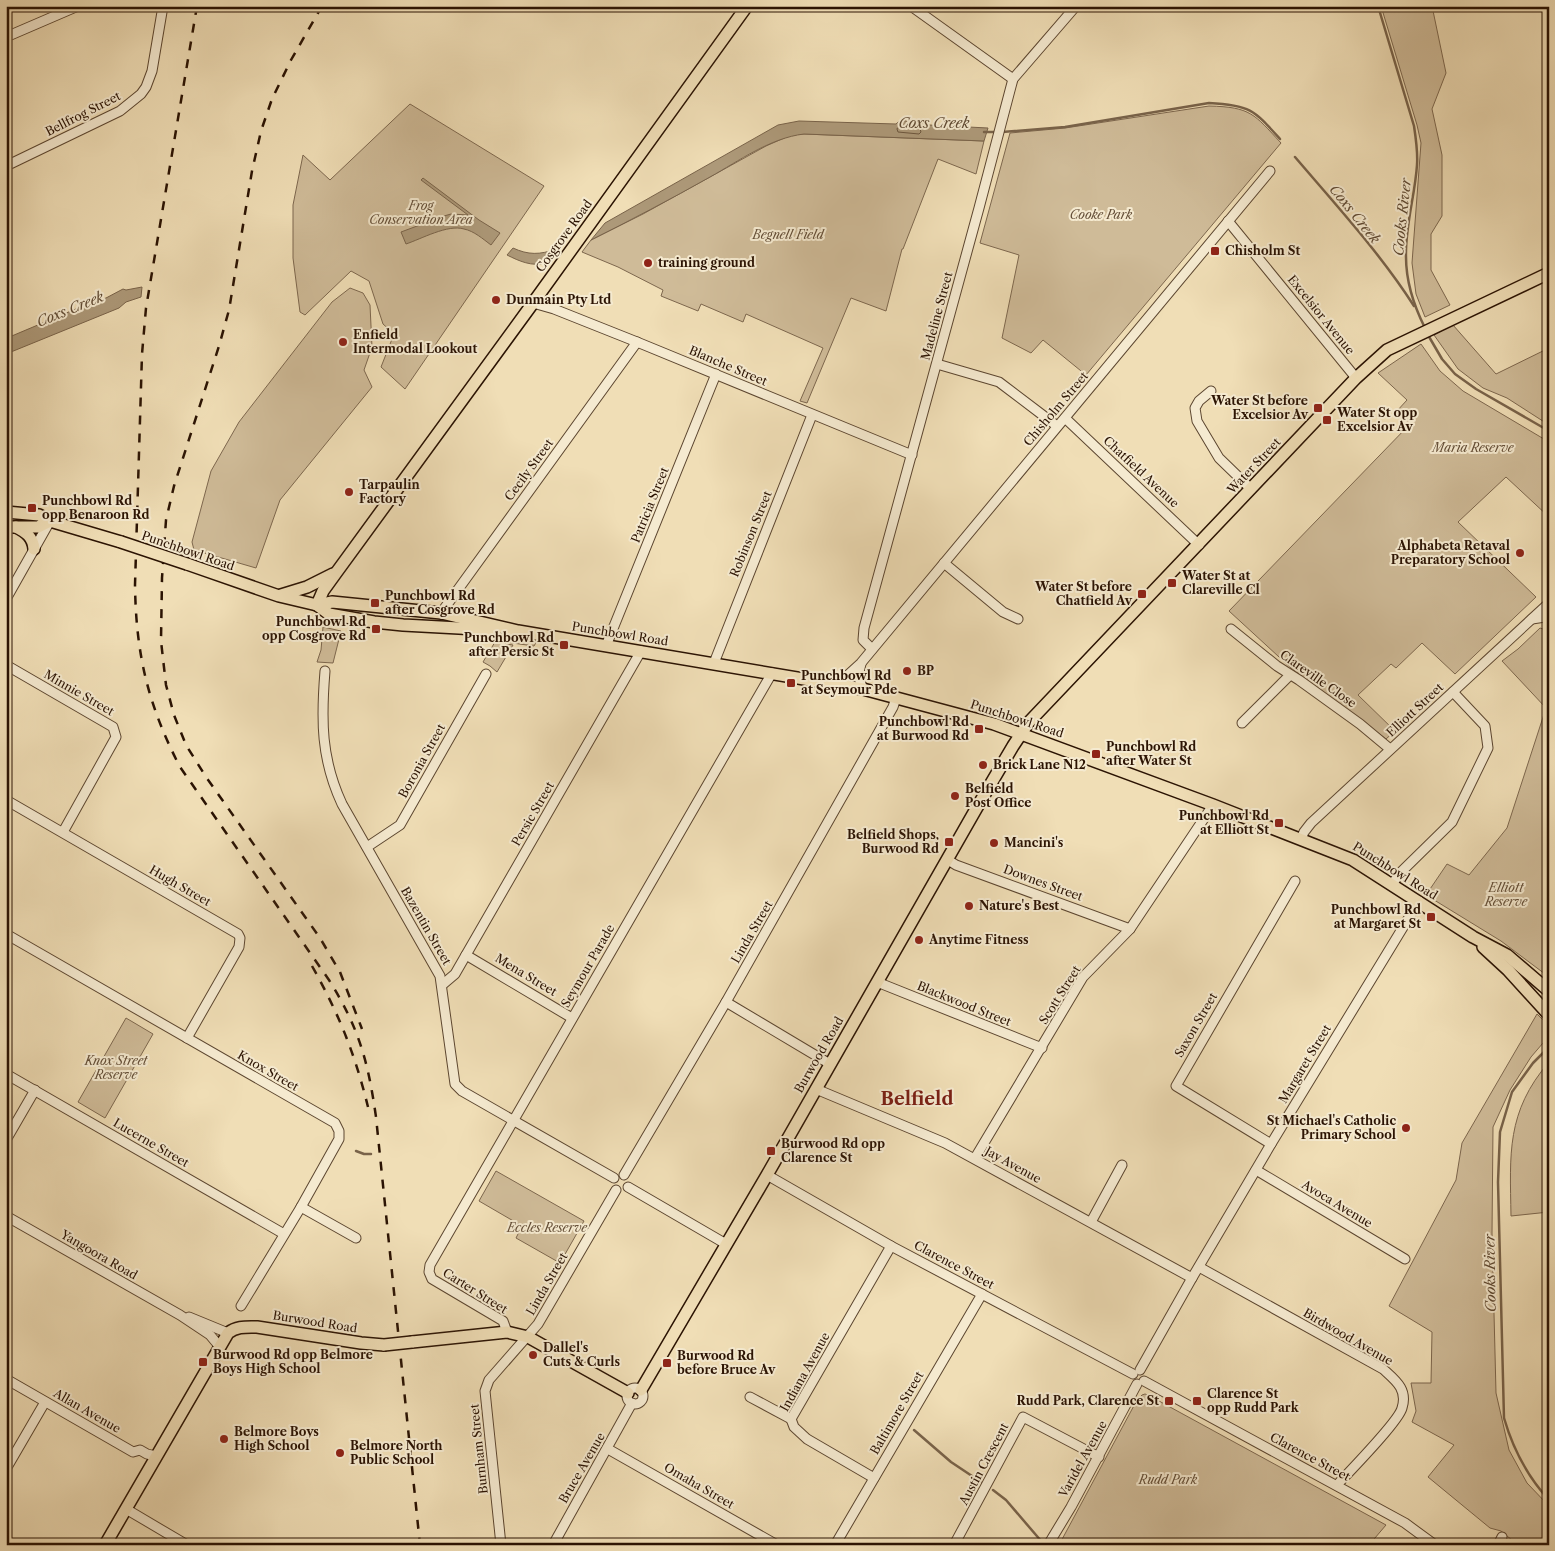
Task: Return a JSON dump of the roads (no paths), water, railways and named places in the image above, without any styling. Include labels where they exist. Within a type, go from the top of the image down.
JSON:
[{"type":"main road","name":"Cosgrove Road","points":[[317,605],[323,591],[336,572],[747,6]]},
{"type":"main road","name":"Water Street","points":[[1021,733],[1029,722],[1356,378],[1387,350],[1549,273]]},
{"type":"main road","name":"Punchbowl Road","points":[[6,512],[39,515],[50,521],[121,542],[244,585],[317,605],[329,614],[404,626],[518,630]]},
{"type":"main road","name":"Punchbowl Road","points":[[11,527],[38,527],[50,521]]},
{"type":"main road","points":[[11,527],[29,536],[34,544],[34,549]]},
{"type":"main road","points":[[279,596],[307,587],[336,572]]},
{"type":"main road","name":"Punchbowl Road","points":[[317,605],[332,602],[441,613],[518,630],[606,646],[863,689],[994,724],[1213,805],[1353,860],[1473,937],[1507,955],[1549,991]]},
{"type":"main road","name":"Burwood Road","points":[[641,1390],[1021,733]]},
{"type":"main road","name":"Punchbowl Road","points":[[1473,937],[1508,970],[1549,1015]]},
{"type":"main road","name":"Burwood Road","points":[[228,1333],[237,1328],[257,1327],[384,1345],[507,1332],[528,1337],[630,1398]]},
{"type":"main road","points":[[105,1545],[228,1333]]},
{"type":"street","points":[[6,37],[67,8],[78,6]]},
{"type":"street","name":"Bellfrog Street","points":[[6,166],[120,111],[141,94],[152,71],[163,6]]},
{"type":"street","points":[[911,6],[1013,79]]},
{"type":"street","name":"Madeline Street","points":[[872,649],[863,640],[864,628],[1013,79],[1076,6]]},
{"type":"street","name":"Chisholm Street","points":[[838,684],[861,663],[1270,171]]},
{"type":"street","name":"Excelsior Avenue","points":[[1228,221],[1356,378]]},
{"type":"street","name":"Blanche Street","points":[[533,303],[554,309],[637,342],[912,455]]},
{"type":"street","name":"Cecily Street","points":[[441,613],[637,342]]},
{"type":"street","points":[[937,364],[999,382],[1057,426]]},
{"type":"street","name":"Patricia Street","points":[[606,646],[716,374]]},
{"type":"street","points":[[1211,391],[1199,401],[1195,408],[1197,422],[1219,458],[1251,489]]},
{"type":"street","name":"Robinson Street","points":[[714,663],[812,415]]},
{"type":"street","name":"Chatfield Avenue","points":[[1065,418],[1199,545]]},
{"type":"street","points":[[6,600],[50,521]]},
{"type":"street","points":[[944,564],[1004,612],[1018,618]]},
{"type":"street","name":"Elliott Street","points":[[1301,839],[1311,823],[1549,602]]},
{"type":"street","points":[[1532,619],[1549,618]]},
{"type":"street","name":"Clareville Close","points":[[1231,629],[1276,666],[1360,724],[1390,750]]},
{"type":"street","name":"Persic Street","points":[[442,985],[455,974],[641,651]]},
{"type":"street","points":[[861,663],[858,676],[863,689]]},
{"type":"street","name":"Minnie Street","points":[[6,665],[114,727],[116,731],[116,737],[62,832]]},
{"type":"street","name":"Bazentin Street","points":[[325,671],[322,731],[333,782],[342,804],[437,968],[442,985],[456,1084],[462,1091],[513,1122],[614,1178]]},
{"type":"street","name":"Seymour Parade","points":[[429,1272],[430,1265],[772,673]]},
{"type":"street","name":"Boronia Street","points":[[367,847],[400,825],[486,674]]},
{"type":"street","points":[[1242,723],[1290,674]]},
{"type":"street","points":[[1392,884],[1402,871],[1452,822],[1488,748],[1485,726],[1453,692]]},
{"type":"street","name":"Linda Street","points":[[624,1175],[726,1002],[889,715],[896,698]]},
{"type":"street","name":"Hugh Street","points":[[6,800],[234,931],[240,938],[239,947],[187,1038]]},
{"type":"street","name":"Scott Street","points":[[975,1158],[1083,977],[1130,929],[1213,805]]},
{"type":"street","name":"Downes Street","points":[[948,860],[956,865],[1130,929]]},
{"type":"street","name":"Saxon Street","points":[[1272,1144],[1176,1086],[1295,881]]},
{"type":"street","name":"Margaret Street","points":[[1136,1372],[1419,902]]},
{"type":"street","name":"Knox Street","points":[[6,934],[335,1124],[339,1131],[339,1139],[241,1306]]},
{"type":"street","name":"Mena Street","points":[[466,955],[572,1018]]},
{"type":"street","name":"Blackwood Street","points":[[877,982],[1042,1048]]},
{"type":"street","points":[[726,1002],[830,1064]]},
{"type":"street","name":"Lucerne Street","points":[[6,1074],[284,1234]]},
{"type":"street","name":"Jay Avenue","points":[[816,1088],[945,1143],[975,1158],[1192,1278]]},
{"type":"street","points":[[6,1140],[35,1090]]},
{"type":"street","points":[[1091,1222],[1122,1165]]},
{"type":"street","name":"Avoca Avenue","points":[[1256,1170],[1405,1259]]},
{"type":"street","points":[[618,1175],[624,1175],[628,1179],[628,1187],[622,1191],[616,1190],[612,1184],[614,1178],[618,1175]]},
{"type":"street","name":"Clarence Street","points":[[766,1175],[891,1246],[1136,1372]]},
{"type":"street","points":[[628,1187],[726,1244]]},
{"type":"street","name":"Linda Street","points":[[528,1337],[538,1324],[616,1190]]},
{"type":"street","points":[[301,1206],[356,1238]]},
{"type":"street","name":"Yangoora Road","points":[[6,1216],[180,1315],[210,1335],[220,1347]]},
{"type":"street","name":"Indiana Avenue","points":[[874,1478],[807,1439],[794,1428],[791,1420],[891,1246]]},
{"type":"street","name":"Birdwood Avenue","points":[[1199,1267],[1382,1369],[1398,1382],[1403,1394],[1402,1409],[1337,1485]]},
{"type":"street","name":"Carter Street","points":[[429,1272],[432,1279],[503,1321],[507,1332]]},
{"type":"street","name":"Baltimore Street","points":[[835,1545],[982,1294]]},
{"type":"street","name":"Yangoora Road","points":[[180,1315],[228,1333]]},
{"type":"street","name":"Burnham Street","points":[[501,1545],[486,1391],[489,1380],[528,1337]]},
{"type":"street","points":[[1136,1372],[1145,1375],[1140,1382]]},
{"type":"street","name":"Allan Avenue","points":[[6,1379],[133,1452],[140,1450],[156,1456]]},
{"type":"street","name":"Clarence Street","points":[[1140,1382],[1337,1485],[1405,1523],[1435,1545]]},
{"type":"street","name":"Varidel Avenue","points":[[1048,1545],[1058,1532],[1140,1382]]},
{"type":"street","points":[[630,1398],[633,1388],[641,1390]]},
{"type":"street","name":"Bruce Avenue","points":[[553,1545],[608,1449],[630,1398],[639,1403],[642,1400],[643,1394],[641,1390]]},
{"type":"street","points":[[750,1397],[791,1420]]},
{"type":"street","points":[[6,1469],[45,1402]]},
{"type":"street","name":"Austin Crescent","points":[[954,1545],[1023,1416],[1099,1457]]},
{"type":"street","name":"Omaha Street","points":[[608,1449],[777,1545]]},
{"type":"street","points":[[126,1509],[187,1545]]},
{"type":"water","points":[[900,120],[929,125],[988,128],[984,141],[804,134],[791,136],[755,151],[681,193],[591,240],[605,223],[778,125],[799,121],[896,124]]},
{"type":"water","points":[[423,178],[479,220],[500,233],[491,245],[471,232],[458,228],[443,230],[406,244],[401,232],[451,214],[468,215],[421,180]]},
{"type":"water","points":[[513,248],[534,253],[556,249],[546,263],[531,264],[507,255]]},
{"type":"water","points":[[142,287],[141,297],[126,302],[119,308],[6,354],[7,338],[106,298],[123,289]]},
{"type":"waterway","name":"Cooks River","points":[[1378,6],[1415,131],[1417,165],[1407,234],[1406,266],[1411,294],[1425,328]]},
{"type":"waterway","name":"Coxs Creek","points":[[1002,132],[1065,127],[1209,103],[1234,105],[1250,111],[1264,121],[1280,139]]},
{"type":"waterway","name":"Coxs Creek","points":[[984,132],[996,132]]},
{"type":"waterway","name":"Coxs Creek","points":[[1295,157],[1372,248],[1414,306]]},
{"type":"waterway","name":"Cooks River","points":[[1428,335],[1442,359],[1455,374],[1476,389],[1549,431]]},
{"type":"waterway","name":"Cooks River","points":[[1549,1047],[1533,1063],[1512,1092],[1500,1132],[1498,1182],[1504,1418],[1522,1462],[1549,1500]]},
{"type":"waterway","points":[[356,1151],[371,1154]]},
{"type":"waterway","points":[[914,1430],[951,1462],[981,1482]]},
{"type":"waterway","points":[[993,1490],[1006,1500],[1042,1542]]},
{"type":"railway","points":[[197,6],[146,308],[142,354],[135,585],[141,657],[152,701],[180,767],[329,980],[348,1014],[361,1046],[370,1079],[376,1117],[420,1545]]},
{"type":"railway","points":[[322,6],[291,60],[272,99],[261,131],[252,171],[229,310],[174,486],[166,520],[162,578],[161,641],[166,685],[174,715],[186,745],[206,777],[320,938],[340,972],[362,1029]]},
{"type":"railway","points":[[312,966],[345,1035],[358,1069],[368,1107]]},
{"type":"place","name":"Chisholm St","points":[[1215,251]]},
{"type":"place","name":"training ground","points":[[648,263]]},
{"type":"place","name":"Dunmain Pty Ltd","points":[[496,300]]},
{"type":"place","name":"Enfield Intermodal Lookout","points":[[343,342]]},
{"type":"place","name":"Water St before Excelsior Av","points":[[1318,408]]},
{"type":"place","name":"Water St opp Excelsior Av","points":[[1327,420]]},
{"type":"place","name":"Tarpaulin Factory","points":[[349,492]]},
{"type":"place","name":"Punchbowl Rd opp Benaroon Rd","points":[[32,508]]},
{"type":"place","name":"Alphabeta Retaval Preparatory School","points":[[1520,553]]},
{"type":"place","name":"Water St at Clareville Cl","points":[[1172,583]]},
{"type":"place","name":"Water St before Chatfield Av","points":[[1142,594]]},
{"type":"place","name":"Punchbowl Rd after Cosgrove Rd","points":[[375,603]]},
{"type":"place","name":"Punchbowl Rd opp Cosgrove Rd","points":[[376,629]]},
{"type":"place","name":"Punchbowl Rd after Persic St","points":[[564,645]]},
{"type":"place","name":"BP","points":[[907,671]]},
{"type":"place","name":"Punchbowl Rd at Seymour Pde","points":[[791,683]]},
{"type":"place","name":"Punchbowl Rd at Burwood Rd","points":[[979,729]]},
{"type":"place","name":"Punchbowl Rd after Water St","points":[[1096,754]]},
{"type":"place","name":"Brick Lane N12","points":[[983,765]]},
{"type":"place","name":"Belfield Post Office","points":[[955,796]]},
{"type":"place","name":"Punchbowl Rd at Elliott St","points":[[1279,823]]},
{"type":"place","name":"Belfield Shops, Burwood Rd","points":[[949,842]]},
{"type":"place","name":"Mancini's","points":[[994,843]]},
{"type":"place","name":"Nature's Best","points":[[969,906]]},
{"type":"place","name":"Punchbowl Rd at Margaret St","points":[[1431,917]]},
{"type":"place","name":"Anytime Fitness","points":[[919,940]]},
{"type":"place","name":"St Michael's Catholic Primary School","points":[[1406,1128]]},
{"type":"place","name":"Burwood Rd opp Clarence St","points":[[771,1151]]},
{"type":"place","name":"Dallel's Cuts & Curls","points":[[533,1355]]},
{"type":"place","name":"Burwood Rd opp Belmore Boys High School","points":[[203,1362]]},
{"type":"place","name":"Burwood Rd before Bruce Av","points":[[667,1363]]},
{"type":"place","name":"Rudd Park, Clarence St","points":[[1169,1401]]},
{"type":"place","name":"Clarence St opp Rudd Park","points":[[1197,1401]]},
{"type":"place","name":"Belmore Boys High School","points":[[224,1439]]},
{"type":"place","name":"Belmore North Public School","points":[[340,1453]]},
{"type":"district","name":"Belfield","points":[[917,1099]]},
{"type":"park label","name":"Frog Conservation Area","points":[[421,213]]},
{"type":"park label","name":"Cooke Park","points":[[1101,215]]},
{"type":"park label","name":"Begnell Field","points":[[788,235]]},
{"type":"park label","name":"Maria Reserve","points":[[1473,448]]},
{"type":"park label","name":"Elliott Reserve","points":[[1506,895]]},
{"type":"park label","name":"Knox Street Reserve","points":[[116,1068]]},
{"type":"park label","name":"Eccles Reserve","points":[[547,1228]]},
{"type":"park label","name":"Rudd Park","points":[[1168,1480]]}]
